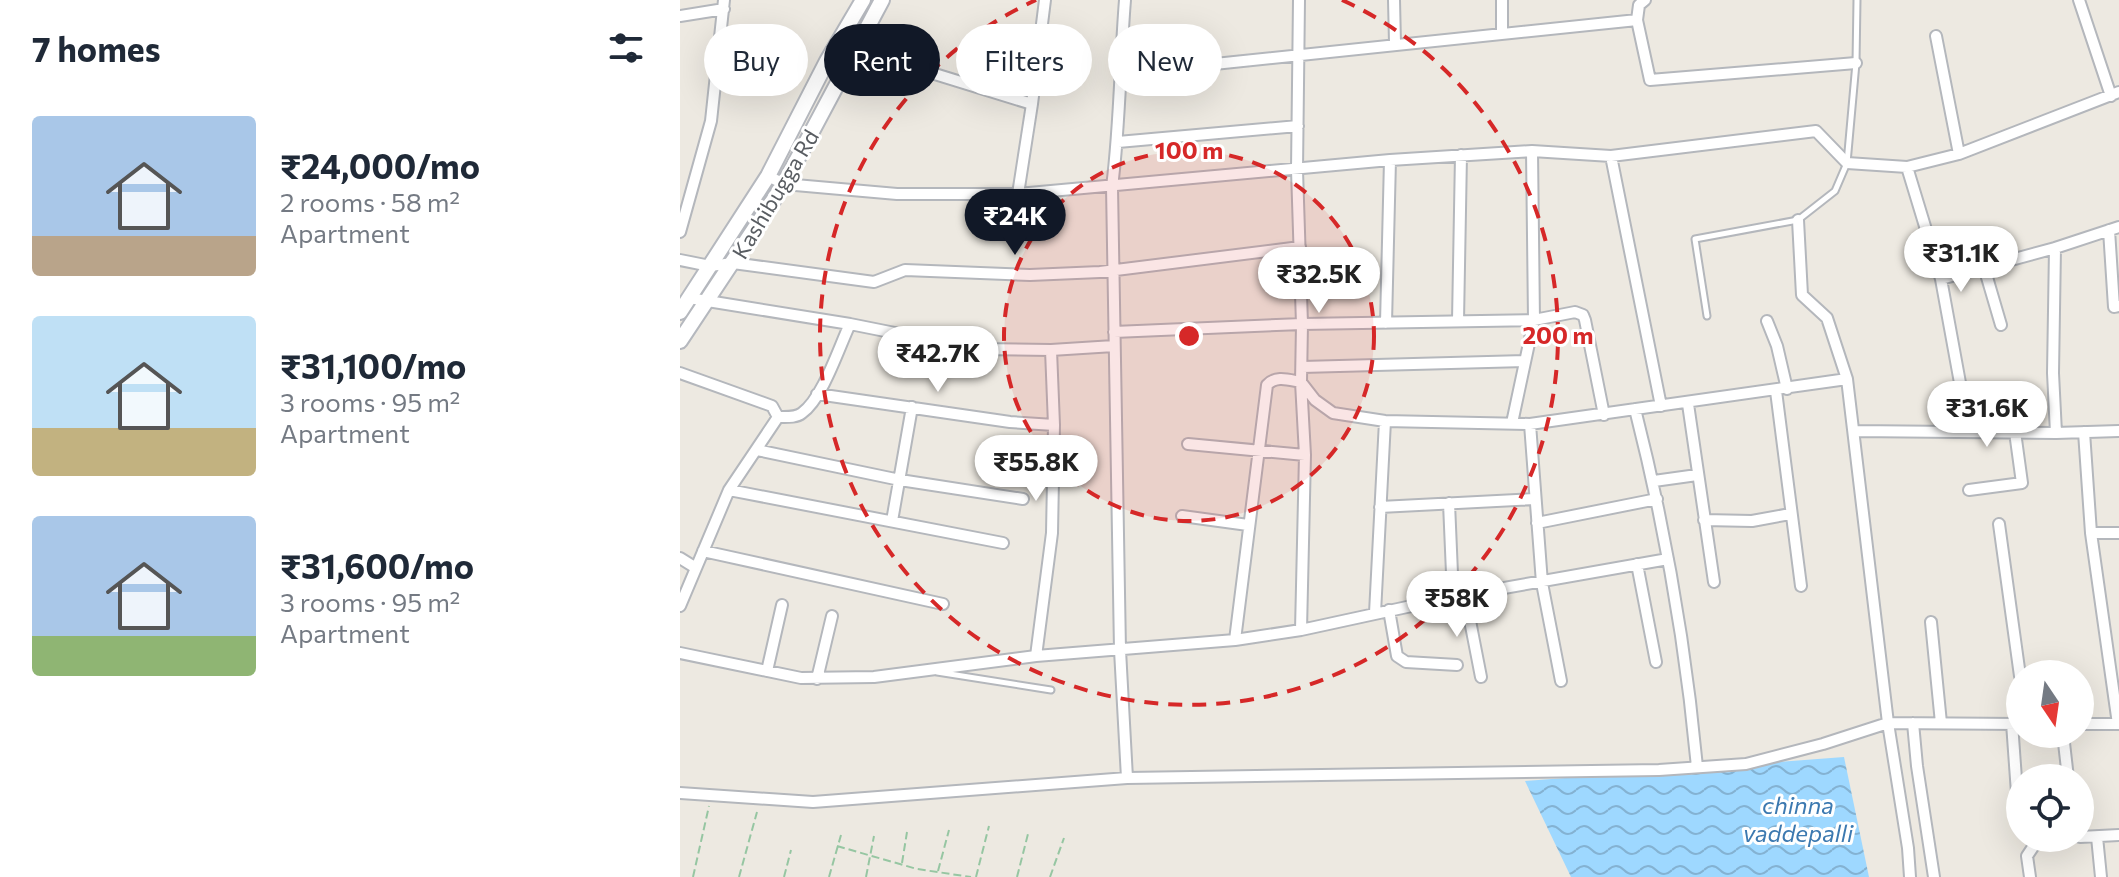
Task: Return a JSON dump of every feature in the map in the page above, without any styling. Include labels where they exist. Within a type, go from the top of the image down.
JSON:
[{"type":"main road","name":"Kashibugga Rd","points":[[680,312],[768,176],[827,61],[863,0]]},
{"type":"main road","name":"Kashibugga Rd","points":[[870,24],[882,0]]},
{"type":"main road","name":"Kashibugga Rd","points":[[680,341],[784,184],[832,96]]},
{"type":"street","points":[[1018,194],[1045,0]]},
{"type":"street","points":[[1123,24],[1125,0]]},
{"type":"street","points":[[1299,0],[1297,170],[1305,455],[1301,630]]},
{"type":"street","points":[[1394,0],[1395,43]]},
{"type":"street","points":[[1502,0],[1502,32]]},
{"type":"street","points":[[1645,0],[1639,5],[1637,20],[1650,80],[1856,63]]},
{"type":"street","points":[[768,176],[784,184],[897,194],[1018,194],[1461,155],[1532,151],[1611,156],[1816,131],[1847,163],[1907,167],[1959,154],[2115,94],[2079,0]]},
{"type":"street","points":[[680,16],[724,4],[711,121],[680,232]]},
{"type":"street","points":[[1222,64],[1395,43],[1637,20]]},
{"type":"street","points":[[1936,36],[1959,154]]},
{"type":"street","points":[[940,76],[1032,104]]},
{"type":"street","points":[[1119,96],[1118,142],[1112,187],[1116,270],[1114,346],[1120,650],[1127,778]]},
{"type":"street","points":[[1118,142],[1298,126]]},
{"type":"street","points":[[1512,423],[1534,320],[1532,151]]},
{"type":"street","points":[[1458,321],[1461,155]]},
{"type":"street","points":[[1611,156],[1661,406]]},
{"type":"street","points":[[1386,323],[1390,160]]},
{"type":"street","points":[[1907,167],[1941,279],[1969,432]]},
{"type":"street","points":[[1798,220],[1802,295],[1827,318],[1847,379],[1888,723],[1910,877]]},
{"type":"street","points":[[1941,279],[2114,229],[2114,307],[2119,306]]},
{"type":"street","points":[[680,260],[710,266],[733,263],[874,282],[905,270],[1030,275],[1116,270],[1300,247]]},
{"type":"street","points":[[2055,248],[2053,373],[2056,433]]},
{"type":"street","points":[[1984,267],[2001,325]]},
{"type":"street","points":[[689,298],[850,324],[975,349],[1051,350],[1114,346]]},
{"type":"street","points":[[1114,332],[1302,324],[1534,320],[1575,312],[1583,315],[1604,415]]},
{"type":"street","points":[[1767,321],[1777,346],[1790,514],[1801,586]]},
{"type":"street","points":[[778,417],[801,415],[817,394],[850,324]]},
{"type":"street","points":[[1036,656],[1052,533],[1054,425],[1051,350]]},
{"type":"street","points":[[1302,367],[1525,361]]},
{"type":"street","points":[[680,373],[772,406],[778,417]]},
{"type":"street","points":[[1235,640],[1267,385],[1277,378],[1301,382],[1315,400],[1333,413],[1385,421],[1530,424],[1688,404],[1847,379]]},
{"type":"street","points":[[817,394],[1010,422],[1054,425]]},
{"type":"street","points":[[1688,404],[1714,582]]},
{"type":"street","points":[[892,521],[912,407]]},
{"type":"street","points":[[1635,409],[1654,481],[1668,559],[1691,696],[1697,767]]},
{"type":"street","points":[[680,606],[729,490],[778,417]]},
{"type":"street","points":[[1375,613],[1385,421]]},
{"type":"street","points":[[1530,424],[1542,583],[1561,681]]},
{"type":"street","points":[[1854,431],[2119,431]]},
{"type":"street","points":[[1969,490],[2022,483],[2015,432]]},
{"type":"street","points":[[2084,432],[2091,533],[2118,724],[2094,724]]},
{"type":"street","points":[[1188,444],[1305,455]]},
{"type":"street","points":[[757,450],[900,480],[1023,499]]},
{"type":"street","points":[[1654,481],[1697,475]]},
{"type":"street","points":[[729,490],[1003,543]]},
{"type":"street","points":[[1380,507],[1535,499]]},
{"type":"street","points":[[1537,523],[1657,499]]},
{"type":"street","points":[[1449,503],[1453,597]]},
{"type":"street","points":[[1704,520],[1752,521],[1790,514]]},
{"type":"street","points":[[1182,516],[1248,525]]},
{"type":"street","points":[[1999,524],[2018,660]]},
{"type":"street","points":[[2091,533],[2119,533]]},
{"type":"street","points":[[703,551],[943,604]]},
{"type":"street","points":[[680,558],[696,568]]},
{"type":"street","points":[[680,653],[817,679],[874,677],[1036,656],[1180,642],[1235,640],[1668,559]]},
{"type":"street","points":[[1637,564],[1656,662]]},
{"type":"street","points":[[1465,595],[1481,677]]},
{"type":"street","points":[[767,671],[782,605]]},
{"type":"street","points":[[1389,610],[1397,656],[1406,662],[1457,665]]},
{"type":"street","points":[[817,679],[832,616]]},
{"type":"street","points":[[1931,622],[1941,723]]},
{"type":"street","points":[[680,793],[813,802],[1127,778],[1659,770],[1746,764],[1888,723],[2006,724]]},
{"type":"street","points":[[1913,723],[1934,877]]},
{"type":"street","points":[[2101,877],[2097,837],[2119,835]]},
{"type":"street","points":[[2030,852],[2027,856],[2030,877]]},
{"type":"lane","points":[[1707,316],[1695,239],[1798,220],[1835,191],[1847,163],[1856,63],[1857,0]]},
{"type":"lane","points":[[926,670],[1051,690]]},
{"type":"path","points":[[693,877],[712,794]]},
{"type":"path","points":[[739,877],[760,799]]},
{"type":"path","points":[[976,877],[989,826]]},
{"type":"path","points":[[938,872],[949,830]]},
{"type":"path","points":[[902,864],[907,832]]},
{"type":"path","points":[[1017,877],[1028,834]]},
{"type":"path","points":[[829,877],[841,835]]},
{"type":"path","points":[[866,877],[874,836]]},
{"type":"path","points":[[1050,877],[1064,838]]},
{"type":"path","points":[[837,846],[917,869],[971,877]]},
{"type":"path","points":[[784,877],[791,850]]},
{"type":"path","points":[[915,877],[917,869]]},
{"type":"water","name":"chinna vaddepalli","points":[[1844,757],[1869,877],[1571,877],[1525,781]]}]
